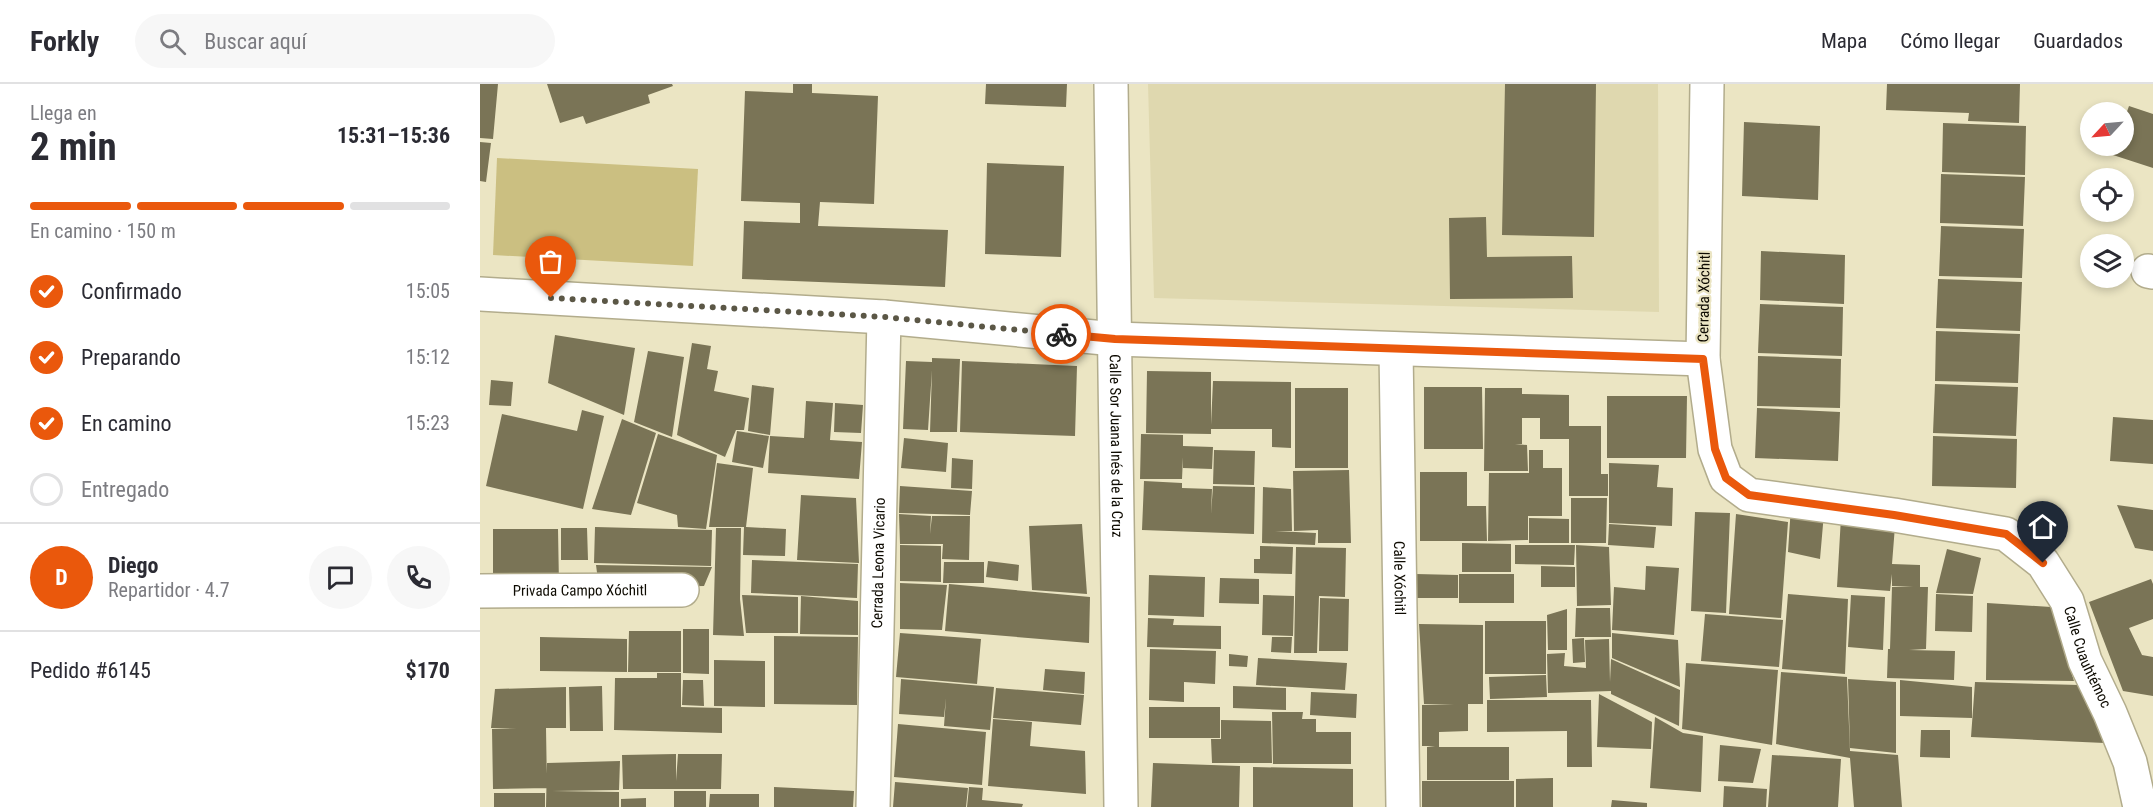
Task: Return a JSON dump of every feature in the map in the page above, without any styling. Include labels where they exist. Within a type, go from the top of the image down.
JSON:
[{"type":"street","name":"Calle Sor Juana Inés de la Cruz","points":[[1111,84],[1121,807]]},
{"type":"street","name":"Cerrada Xóchitl","points":[[1707,84],[1703,359],[1715,449],[1726,478],[1749,495]]},
{"type":"street","points":[[480,294],[884,317],[1115,339],[1703,359]]},
{"type":"street","name":"Cerrada Leona Vicario","points":[[873,807],[884,317]]},
{"type":"street","name":"Calle Xóchitl","points":[[1396,350],[1403,807]]},
{"type":"street","name":"Calle Cuauhtémoc","points":[[1749,495],[1894,515],[2006,534],[2043,563],[2067,601],[2085,661],[2130,762],[2140,807]]},
{"type":"street","name":"Privada Campo Xóchitl","points":[[480,591],[682,590]]},
{"type":"shaded area","points":[[1148,84],[1658,84],[1659,312],[1154,298]]},
{"type":"shaded area","points":[[497,158],[698,169],[693,266],[493,255]]},
{"type":"building","points":[[480,84],[498,84],[493,139],[480,138]]},
{"type":"building","points":[[547,84],[672,84],[673,86],[648,95],[650,103],[586,124],[583,116],[560,123]]},
{"type":"building","points":[[793,84],[812,84],[812,93],[878,96],[874,204],[820,202],[818,226],[948,230],[945,287],[742,279],[744,221],[800,223],[800,203],[741,201],[745,91],[793,93]]},
{"type":"building","points":[[986,84],[1067,84],[1066,107],[985,104]]},
{"type":"building","points":[[1505,84],[1596,84],[1594,237],[1502,235]]},
{"type":"building","points":[[1887,84],[2020,84],[2019,123],[1968,121],[1969,113],[1886,110]]},
{"type":"building","points":[[2134,108],[2153,114],[2153,168],[2116,156],[2134,156]]},
{"type":"building","points":[[1744,122],[1820,126],[1818,200],[1742,196]]},
{"type":"building","points":[[1943,123],[2026,126],[2025,175],[1942,172]]},
{"type":"building","points":[[480,142],[491,143],[486,182],[480,181]]},
{"type":"building","points":[[987,163],[1064,166],[1061,257],[985,254]]},
{"type":"building","points":[[1941,174],[2025,177],[2023,226],[1940,223]]},
{"type":"building","points":[[1486,217],[1487,257],[1572,256],[1573,298],[1450,299],[1449,218]]},
{"type":"building","points":[[1941,226],[2024,229],[2022,278],[1939,276]]},
{"type":"building","points":[[1761,251],[1845,255],[1844,304],[1760,300]]},
{"type":"building","points":[[1938,279],[2022,282],[2020,331],[1936,328]]},
{"type":"building","points":[[1760,304],[1843,307],[1842,356],[1758,353]]},
{"type":"building","points":[[1936,331],[2020,334],[2018,383],[1935,381]]},
{"type":"building","points":[[555,335],[635,348],[624,415],[548,383]]},
{"type":"building","points":[[692,343],[711,346],[707,369],[718,371],[714,391],[749,398],[744,430],[736,430],[725,457],[677,435]]},
{"type":"building","points":[[648,351],[684,357],[672,437],[634,422]]},
{"type":"building","points":[[1758,356],[1841,359],[1840,408],[1757,406]]},
{"type":"building","points":[[932,358],[960,359],[957,432],[930,432],[932,370],[928,430],[903,429],[906,361],[932,362]]},
{"type":"building","points":[[962,361],[1077,366],[1075,436],[960,432]]},
{"type":"building","points":[[1147,371],[1211,372],[1211,425],[1213,381],[1291,382],[1291,448],[1272,447],[1272,429],[1211,429],[1211,434],[1146,433]]},
{"type":"building","points":[[491,380],[513,382],[511,406],[489,405]]},
{"type":"building","points":[[1935,384],[2018,387],[2016,436],[1933,433]]},
{"type":"building","points":[[752,385],[774,388],[770,435],[748,431]]},
{"type":"building","points":[[1424,387],[1482,387],[1483,449],[1424,449]]},
{"type":"building","points":[[1295,388],[1348,388],[1348,468],[1295,468]]},
{"type":"building","points":[[1485,388],[1522,388],[1522,394],[1569,395],[1569,426],[1601,426],[1601,474],[1608,474],[1608,496],[1569,496],[1569,439],[1540,439],[1540,418],[1522,418],[1522,444],[1515,444],[1527,445],[1528,471],[1484,471]]},
{"type":"building","points":[[1607,396],[1687,396],[1686,458],[1607,458]]},
{"type":"building","points":[[806,401],[833,403],[830,440],[862,442],[859,479],[768,473],[770,436],[804,438]]},
{"type":"building","points":[[835,403],[863,405],[861,433],[834,432]]},
{"type":"building","points":[[1757,408],[1840,412],[1838,461],[1755,458]]},
{"type":"building","points":[[582,410],[604,416],[583,509],[486,486],[502,414],[577,431]]},
{"type":"building","points":[[2113,417],[2153,420],[2153,464],[2110,461]]},
{"type":"building","points":[[622,419],[656,433],[631,515],[592,509]]},
{"type":"building","points":[[737,431],[769,436],[763,468],[732,462]]},
{"type":"building","points":[[658,434],[717,455],[706,529],[678,527],[677,515],[637,503]]},
{"type":"building","points":[[1141,434],[1183,435],[1183,446],[1213,447],[1212,469],[1183,468],[1183,457],[1182,479],[1140,479]]},
{"type":"building","points":[[1933,436],[2017,439],[2016,488],[1932,486]]},
{"type":"building","points":[[904,438],[948,443],[946,472],[901,468]]},
{"type":"building","points":[[1214,450],[1255,451],[1254,485],[1213,484]]},
{"type":"building","points":[[1529,450],[1543,450],[1543,468],[1562,468],[1562,516],[1528,516],[1528,540],[1488,541],[1489,473],[1529,473]]},
{"type":"building","points":[[952,458],[973,460],[972,489],[951,488]]},
{"type":"building","points":[[717,463],[753,468],[746,527],[786,529],[785,556],[743,555],[744,527],[709,527]]},
{"type":"building","points":[[1609,463],[1659,465],[1657,487],[1673,488],[1672,526],[1609,523]]},
{"type":"building","points":[[1349,470],[1351,543],[1318,543],[1318,530],[1294,531],[1293,471]]},
{"type":"building","points":[[1420,472],[1467,472],[1467,506],[1486,506],[1487,541],[1420,541]]},
{"type":"building","points":[[1144,481],[1182,483],[1182,488],[1212,489],[1211,514],[1213,486],[1255,487],[1254,534],[1142,530]]},
{"type":"building","points":[[900,486],[972,491],[970,515],[899,513]]},
{"type":"building","points":[[1263,487],[1291,489],[1292,531],[1275,531],[1316,533],[1315,545],[1262,543]]},
{"type":"building","points":[[801,495],[856,498],[859,563],[797,560]]},
{"type":"building","points":[[1571,498],[1607,498],[1606,543],[1571,543]]},
{"type":"building","points":[[2117,505],[2153,510],[2153,551],[2135,548]]},
{"type":"building","points":[[1791,506],[1824,513],[1820,559],[1788,552]]},
{"type":"building","points":[[1695,512],[1730,513],[1726,613],[1691,611]]},
{"type":"building","points":[[899,514],[931,516],[930,534],[932,516],[970,516],[969,560],[942,559],[943,544],[900,544]]},
{"type":"building","points":[[1736,514],[1788,522],[1781,618],[1729,614]]},
{"type":"building","points":[[1841,517],[1895,526],[1892,564],[1920,565],[1920,587],[1928,587],[1926,649],[1909,650],[1955,651],[1954,680],[1887,678],[1892,587],[1913,586],[1892,586],[1892,574],[1890,591],[1837,587]]},
{"type":"building","points":[[1529,518],[1569,519],[1569,543],[1529,543]]},
{"type":"building","points":[[1082,524],[1087,594],[1032,590],[1029,526]]},
{"type":"building","points":[[1609,524],[1656,527],[1654,548],[1608,545]]},
{"type":"building","points":[[595,527],[712,530],[711,566],[594,563]]},
{"type":"building","points":[[561,528],[587,528],[588,560],[561,560]]},
{"type":"building","points":[[716,528],[741,528],[740,599],[744,636],[713,635]]},
{"type":"building","points":[[493,529],[558,529],[559,585],[493,585]]},
{"type":"building","points":[[1462,543],[1511,544],[1511,572],[1462,572]]},
{"type":"building","points":[[900,545],[941,546],[941,582],[900,581]]},
{"type":"building","points":[[1515,545],[1575,545],[1574,565],[1515,564]]},
{"type":"building","points":[[1576,545],[1609,547],[1611,605],[1577,606]]},
{"type":"building","points":[[1260,546],[1293,547],[1292,574],[1254,573],[1254,559],[1260,559]]},
{"type":"building","points":[[1296,547],[1346,548],[1345,597],[1319,596],[1317,653],[1294,653]]},
{"type":"building","points":[[1947,549],[1981,558],[1973,594],[1936,593]]},
{"type":"building","points":[[752,560],[858,564],[857,598],[751,593]]},
{"type":"building","points":[[988,561],[1019,565],[1018,581],[986,577]]},
{"type":"building","points":[[944,562],[984,562],[984,583],[943,583]]},
{"type":"building","points":[[596,565],[712,567],[704,586],[599,588]]},
{"type":"building","points":[[1541,566],[1575,567],[1575,587],[1541,587]]},
{"type":"building","points":[[1646,566],[1679,568],[1674,635],[1612,630],[1614,587],[1645,590]]},
{"type":"building","points":[[1416,574],[1458,575],[1458,598],[1416,598]]},
{"type":"building","points":[[1459,574],[1514,574],[1514,603],[1459,603]]},
{"type":"building","points":[[1149,575],[1205,577],[1204,617],[1148,615]]},
{"type":"building","points":[[1220,578],[1259,579],[1259,604],[1219,603]]},
{"type":"building","points":[[2151,579],[2153,619],[2129,628],[2142,655],[2153,657],[2153,696],[2123,691],[2089,602]]},
{"type":"building","points":[[900,583],[947,585],[942,630],[900,629]]},
{"type":"building","points":[[949,584],[1090,597],[1089,643],[945,631]]},
{"type":"building","points":[[1788,594],[1848,599],[1845,674],[1782,669]]},
{"type":"building","points":[[1936,594],[1973,596],[1972,632],[1935,631]]},
{"type":"building","points":[[742,595],[798,597],[798,633],[746,633]]},
{"type":"building","points":[[1263,595],[1294,596],[1293,636],[1262,635]]},
{"type":"building","points":[[1851,595],[1885,597],[1883,650],[1848,647]]},
{"type":"building","points":[[801,596],[858,601],[858,635],[800,634]]},
{"type":"building","points":[[1320,598],[1349,599],[1348,651],[1319,651]]},
{"type":"building","points":[[1987,603],[2051,607],[2074,681],[1986,680]]},
{"type":"building","points":[[1576,608],[1610,608],[1611,637],[1575,637]]},
{"type":"building","points":[[1567,609],[1567,650],[1548,650],[1547,615]]},
{"type":"building","points":[[1705,614],[1783,620],[1779,667],[1701,661]]},
{"type":"building","points":[[1148,618],[1174,619],[1173,625],[1221,626],[1221,649],[1147,647]]},
{"type":"building","points":[[1485,621],[1546,621],[1546,674],[1485,674]]},
{"type":"building","points":[[1419,624],[1483,625],[1483,704],[1468,704],[1468,731],[1439,732],[1439,747],[1509,747],[1509,780],[1427,780],[1427,747],[1435,746],[1422,746],[1422,705],[1454,704],[1424,704]]},
{"type":"building","points":[[683,629],[709,629],[709,674],[683,673]]},
{"type":"building","points":[[629,631],[681,631],[681,672],[628,672]]},
{"type":"building","points":[[900,633],[981,639],[977,684],[896,677]]},
{"type":"building","points":[[1612,633],[1678,640],[1680,687],[1612,658]]},
{"type":"building","points":[[774,636],[858,637],[857,705],[774,704]]},
{"type":"building","points":[[540,637],[627,639],[627,672],[540,671]]},
{"type":"building","points":[[1272,637],[1292,637],[1291,653],[1271,652]]},
{"type":"building","points":[[1584,638],[1585,662],[1573,663],[1572,639]]},
{"type":"building","points":[[1609,639],[1610,682],[1611,659],[1680,690],[1679,726],[1611,694],[1611,691],[1548,693],[1547,654],[1565,653],[1564,666],[1586,668],[1585,640]]},
{"type":"building","points":[[1150,649],[1216,651],[1215,684],[1184,682],[1184,702],[1149,700]]},
{"type":"building","points":[[1229,654],[1248,656],[1247,667],[1229,666]]},
{"type":"building","points":[[1258,658],[1347,663],[1345,690],[1256,685]]},
{"type":"building","points":[[714,660],[765,661],[765,707],[714,706]]},
{"type":"building","points":[[1686,663],[1778,670],[1772,745],[1682,729]]},
{"type":"building","points":[[1045,669],[1085,672],[1084,694],[1043,690]]},
{"type":"building","points":[[1781,672],[1847,677],[1850,751],[1898,755],[1902,807],[1854,807],[1850,758],[1776,744]]},
{"type":"building","points":[[657,673],[681,673],[681,707],[722,708],[722,733],[614,730],[615,678],[657,678]]},
{"type":"building","points":[[1546,675],[1547,697],[1490,699],[1489,677]]},
{"type":"building","points":[[901,679],[994,687],[990,730],[944,726],[946,698],[944,717],[899,714]]},
{"type":"building","points":[[1848,679],[1896,682],[1896,753],[1850,748]]},
{"type":"building","points":[[683,680],[703,680],[704,706],[682,705]]},
{"type":"building","points":[[1900,680],[1972,687],[1972,718],[1900,716]]},
{"type":"building","points":[[1975,682],[2079,685],[2105,743],[1971,737]]},
{"type":"building","points":[[602,686],[603,731],[570,731],[569,687]]},
{"type":"building","points":[[1233,686],[1286,688],[1286,710],[1233,708]]},
{"type":"building","points":[[566,687],[566,728],[546,728],[547,788],[493,789],[492,729],[517,729],[491,728],[495,689]]},
{"type":"building","points":[[996,688],[1084,695],[1081,725],[993,718]]},
{"type":"building","points":[[1311,692],[1357,694],[1356,718],[1310,715]]},
{"type":"building","points":[[1599,694],[1652,722],[1651,749],[1597,747]]},
{"type":"building","points":[[1487,700],[1591,700],[1592,767],[1567,767],[1567,731],[1487,732]]},
{"type":"building","points":[[1149,707],[1220,707],[1220,738],[1149,738]]},
{"type":"building","points":[[1272,712],[1303,712],[1302,719],[1316,719],[1316,732],[1351,732],[1351,764],[1273,764]]},
{"type":"building","points":[[1655,717],[1683,733],[1703,736],[1701,792],[1650,788]]},
{"type":"building","points":[[993,719],[1032,722],[1030,746],[1085,751],[1086,794],[988,786]]},
{"type":"building","points":[[1221,720],[1271,721],[1272,763],[1212,763],[1211,739],[1221,739]]},
{"type":"building","points":[[898,724],[986,732],[982,785],[894,777]]},
{"type":"building","points":[[1921,730],[1950,730],[1950,758],[1920,757]]},
{"type":"building","points":[[1720,745],[1761,749],[1753,783],[1718,781]]},
{"type":"building","points":[[676,754],[676,781],[678,754],[722,754],[721,789],[623,789],[622,755]]},
{"type":"building","points":[[1772,755],[1841,759],[1838,807],[1768,807]]},
{"type":"building","points":[[620,761],[619,790],[552,791],[619,792],[619,807],[546,807],[547,763]]},
{"type":"building","points":[[1153,763],[1240,766],[1239,807],[1151,807]]},
{"type":"building","points":[[1253,767],[1353,769],[1353,807],[1253,807]]},
{"type":"building","points":[[1553,778],[1553,807],[1516,807],[1516,779]]},
{"type":"building","points":[[1422,781],[1514,781],[1514,807],[1422,807]]},
{"type":"building","points":[[895,782],[968,788],[966,807],[893,807]]},
{"type":"building","points":[[1724,786],[1767,789],[1766,807],[1723,807]]},
{"type":"building","points":[[774,787],[854,791],[853,807],[774,807]]},
{"type":"building","points":[[969,787],[983,788],[982,800],[1023,804],[1022,807],[967,807]]},
{"type":"building","points":[[674,791],[706,791],[706,807],[674,807]]},
{"type":"building","points":[[494,793],[545,793],[545,807],[494,807]]},
{"type":"building","points":[[710,794],[759,794],[759,807],[709,807]]},
{"type":"building","points":[[646,798],[646,807],[621,807],[621,799]]},
{"type":"building","points":[[1612,800],[1647,803],[1647,807],[1611,807]]},
{"type":"way so far","points":[[551,298],[884,317],[1061,334]]},
{"type":"route","points":[[1061,334],[1115,339],[1396,350],[1703,359],[1715,449],[1726,478],[1749,495],[1894,515],[2006,534],[2043,563]]}]
